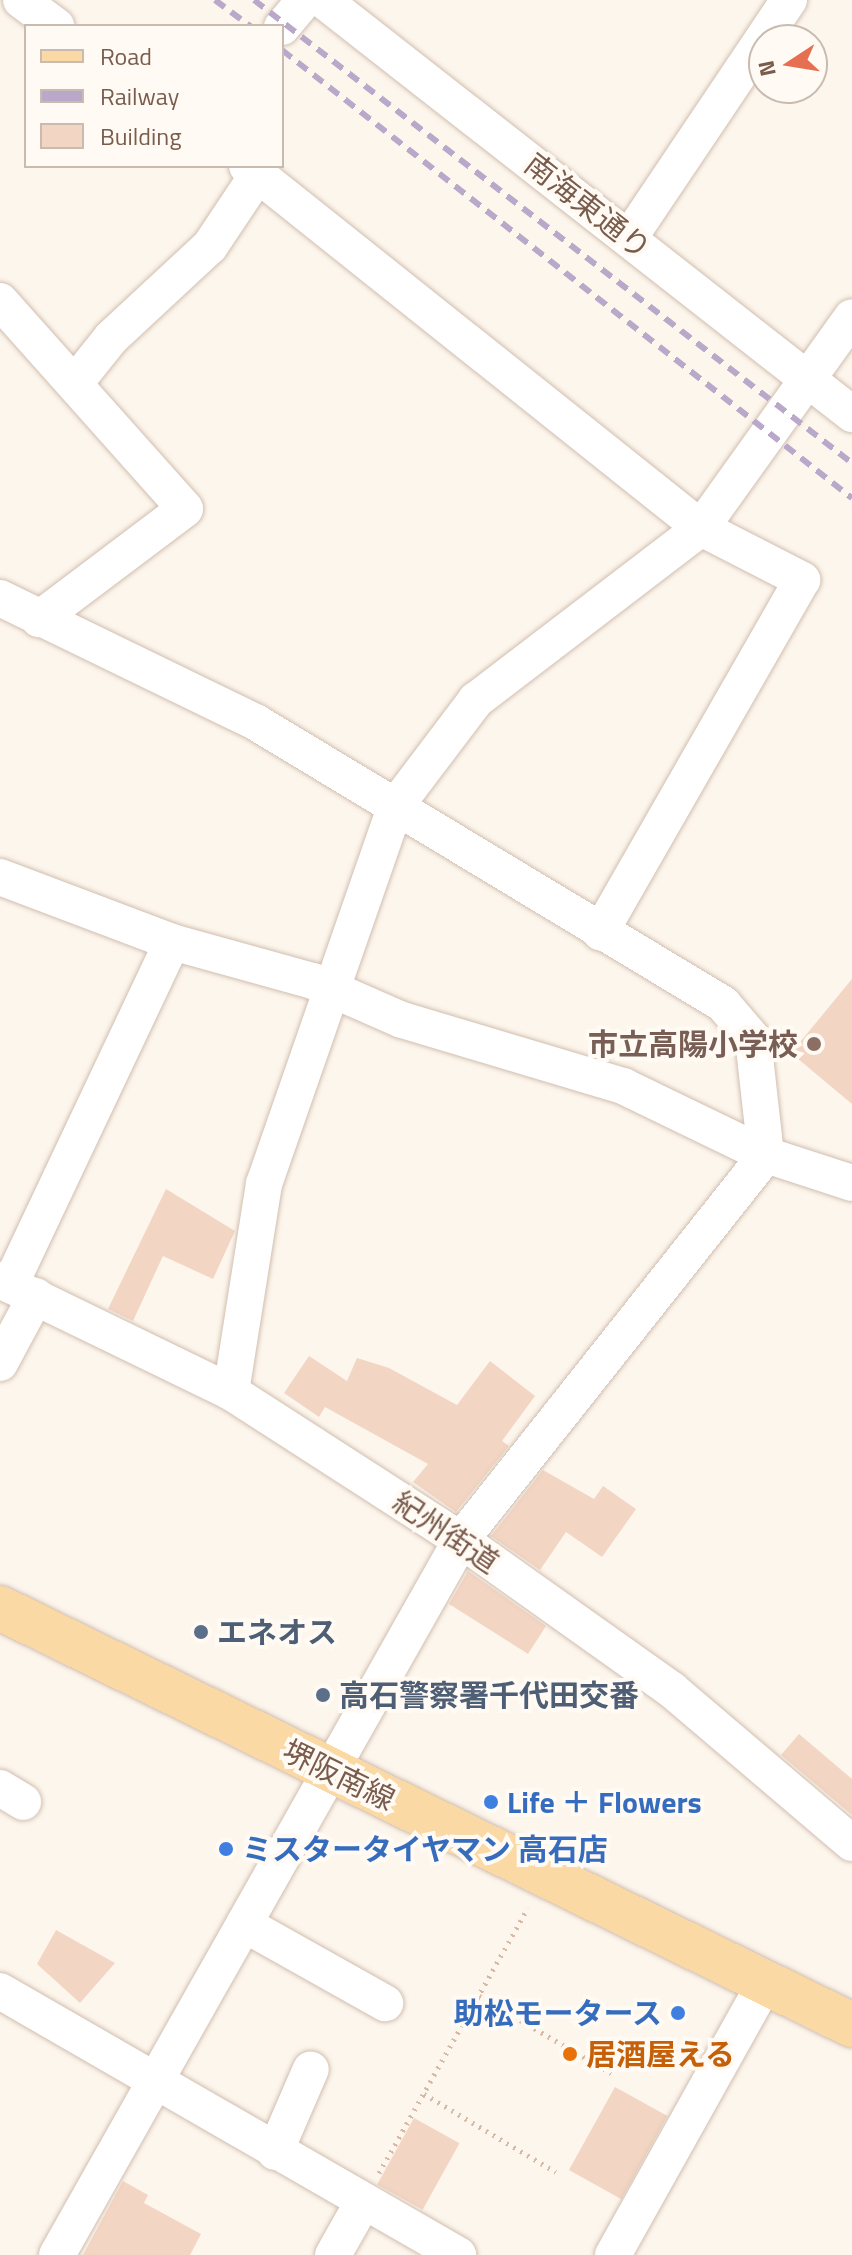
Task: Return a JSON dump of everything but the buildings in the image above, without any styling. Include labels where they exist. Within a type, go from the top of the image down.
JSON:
[{"type":"main road","name":"堺阪南線","points":[[0,1608],[852,2025]]},
{"type":"street","points":[[21,0],[53,24]]},
{"type":"street","points":[[284,25],[305,0]]},
{"type":"street","name":"南海東通り","points":[[323,0],[852,414]]},
{"type":"street","points":[[629,238],[789,0]]},
{"type":"street","points":[[75,383],[111,338],[210,246],[252,170],[701,528],[802,580],[600,932]]},
{"type":"street","points":[[0,301],[185,509],[39,619]]},
{"type":"street","points":[[231,1392],[264,1184],[334,993],[395,807],[476,700],[701,528],[852,317]]},
{"type":"street","points":[[0,598],[257,723],[723,1004],[753,1039],[766,1155],[461,1540],[326,1769],[157,2086],[57,2255]]},
{"type":"street","points":[[0,877],[172,942],[313,981],[334,993],[402,1020],[623,1086],[766,1155],[852,1183]]},
{"type":"street","points":[[0,1363],[15,1287],[172,942]]},
{"type":"street","name":"紀州街道","points":[[15,1287],[231,1392],[461,1540],[672,1690],[852,1843]]},
{"type":"street","points":[[244,1924],[385,2003]]},
{"type":"street","points":[[613,2255],[765,1983]]},
{"type":"street","points":[[0,1991],[157,2086],[458,2255]]},
{"type":"street","points":[[275,2152],[311,2069]]},
{"type":"street","points":[[333,2255],[363,2202]]},
{"type":"path","points":[[363,2202],[528,1908]]},
{"type":"path","points":[[479,1996],[611,2073]]},
{"type":"path","points":[[424,2094],[556,2172]]},
{"type":"railway","points":[[215,0],[247,24]]},
{"type":"railway","points":[[254,0],[852,463]]},
{"type":"railway","points":[[284,52],[852,498]]},
{"type":"place","name":"市立高陽小学校","points":[[814,1044]]},
{"type":"place","name":"エネオス","points":[[201,1632]]},
{"type":"place","name":"高石警察署千代田交番","points":[[323,1695]]},
{"type":"place","name":"Life ＋ Flowers","points":[[491,1802]]},
{"type":"place","name":"ミスタータイヤマン 高石店","points":[[226,1849]]},
{"type":"place","name":"助松モータース","points":[[678,2013]]},
{"type":"place","name":"居酒屋える","points":[[570,2054]]}]
